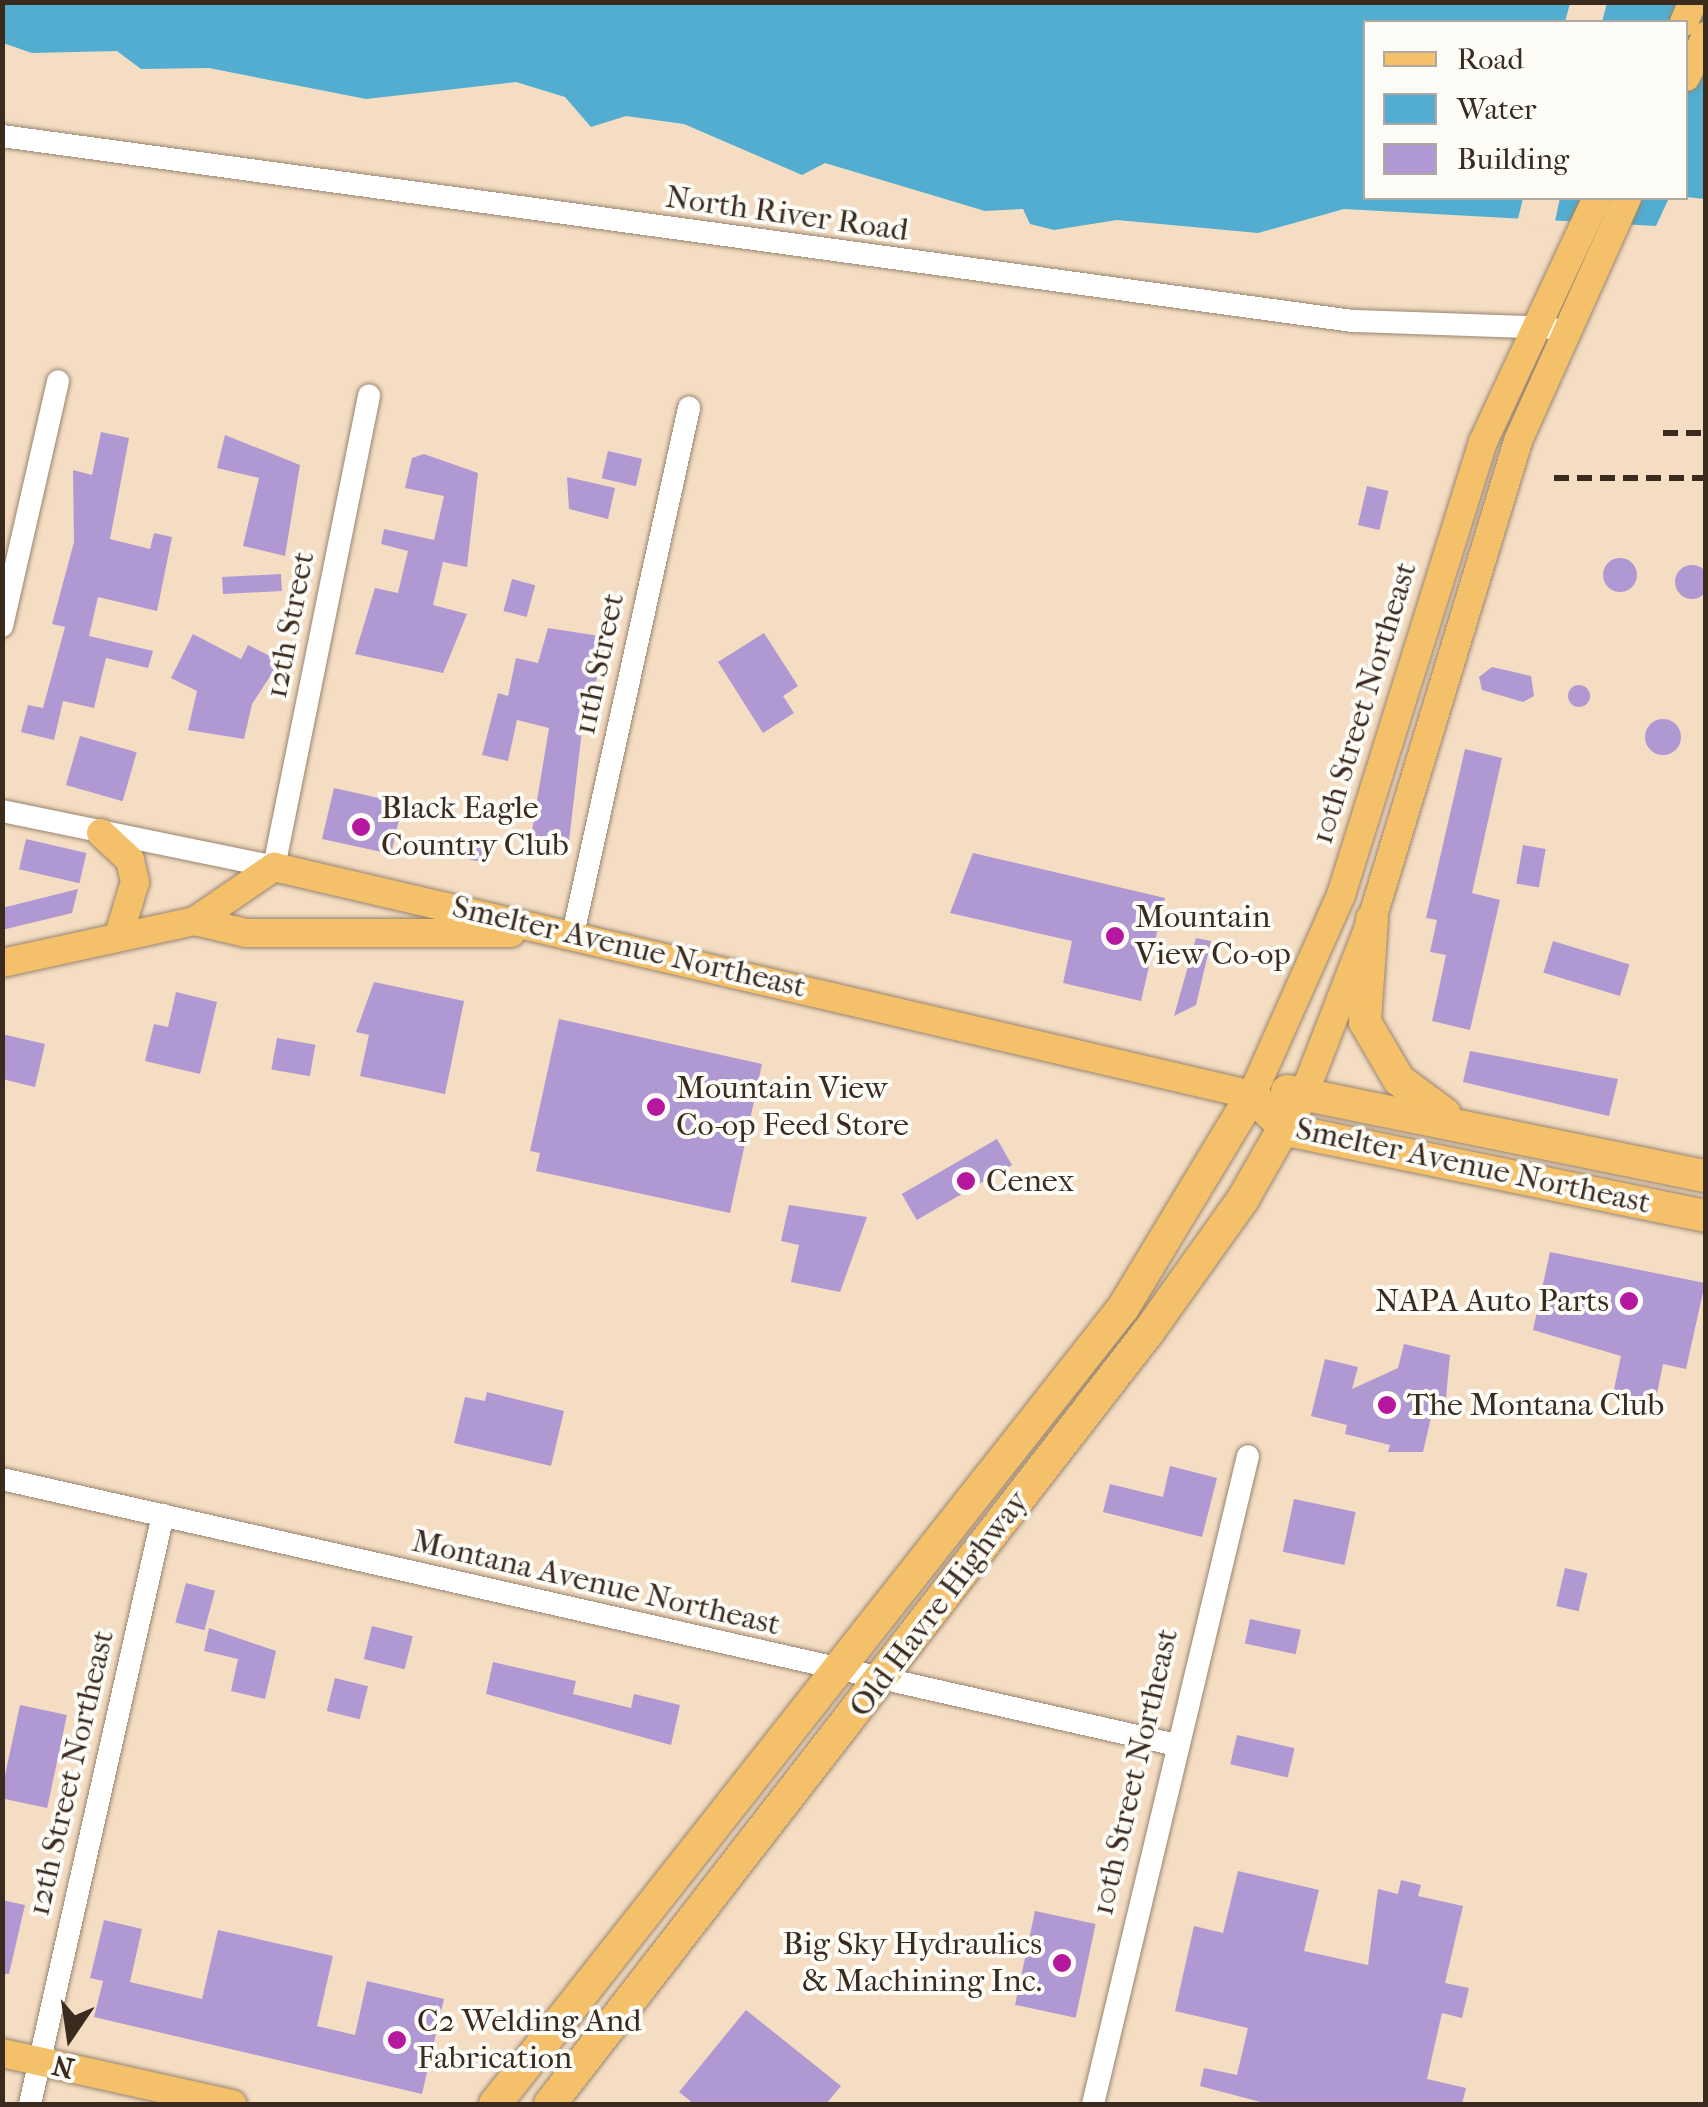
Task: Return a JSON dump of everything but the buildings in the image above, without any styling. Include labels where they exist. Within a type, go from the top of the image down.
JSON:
[{"type":"highway","points":[[1372,919],[1362,998],[1373,1042],[1398,1080],[1466,1127]]},
{"type":"highway","name":"Smelter Avenue Northeast","points":[[1252,1095],[1306,1090],[1706,1176]]},
{"type":"highway","name":"Old Havre Highway","points":[[550,2104],[880,1683],[1148,1331],[1287,1130],[1306,1090]]},
{"type":"highway","name":"Smelter Avenue Northeast","points":[[1252,1095],[1287,1130],[1706,1216]]},
{"type":"highway","name":"Old Havre Highway","points":[[495,2104],[840,1673],[1123,1308],[1252,1095]]},
{"type":"main road","points":[[1688,74],[1706,36]]},
{"type":"main road","name":"10th Street Northeast","points":[[1252,1095],[1341,896],[1483,442],[1532,328],[1596,200]]},
{"type":"main road","points":[[1306,1090],[1372,919],[1518,440],[1626,200]]},
{"type":"main road","points":[[102,833],[130,860],[135,882],[119,935]]},
{"type":"main road","points":[[194,922],[274,867]]},
{"type":"main road","name":"Smelter Avenue Northeast","points":[[274,867],[1252,1095]]},
{"type":"main road","points":[[2,962],[194,922],[246,933],[573,934]]},
{"type":"main road","points":[[2,2053],[232,2104]]},
{"type":"street","name":"North River Road","points":[[2,136],[1353,321],[1566,328]]},
{"type":"street","points":[[2,626],[58,381]]},
{"type":"street","name":"12th Street","points":[[274,867],[369,394]]},
{"type":"street","name":"11th Street","points":[[573,934],[689,408]]},
{"type":"street","name":"Smelter Avenue Northeast","points":[[2,811],[274,867]]},
{"type":"street","name":"10th Street Northeast","points":[[1094,2104],[1248,1456]]},
{"type":"street","name":"Montana Avenue Northeast","points":[[2,1480],[880,1683],[1177,1745]]},
{"type":"street","name":"12th Street Northeast","points":[[30,2104],[163,1515]]},
{"type":"water","points":[[3,2],[1705,3],[1705,199],[1688,197],[1688,20],[1363,20],[1363,200],[1668,200],[1656,226],[1344,209],[1258,233],[1117,220],[1054,230],[1030,224],[1023,209],[985,211],[825,163],[802,175],[684,124],[626,116],[591,127],[565,97],[516,82],[366,99],[209,68],[141,69],[117,51],[32,53],[3,43]]},
{"type":"pier","points":[[1570,3],[1607,3],[1603,20],[1566,20]]},
{"type":"pier","points":[[1523,200],[1560,200],[1554,226],[1517,223]]},
{"type":"railway","points":[[1663,433],[1706,433]]},
{"type":"railway","points":[[1554,478],[1706,478]]},
{"type":"place","name":"Black Eagle Country Club","points":[[361,827]]},
{"type":"place","name":"Mountain View Co-op","points":[[1115,936]]},
{"type":"place","name":"Mountain View Co-op Feed Store","points":[[656,1107]]},
{"type":"place","name":"Cenex","points":[[966,1181]]},
{"type":"place","name":"NAPA Auto Parts","points":[[1629,1301]]},
{"type":"place","name":"The Montana Club","points":[[1387,1405]]},
{"type":"place","name":"Big Sky Hydraulics & Machining Inc.","points":[[1062,1963]]},
{"type":"place","name":"C2 Welding And Fabrication","points":[[397,2040]]}]
